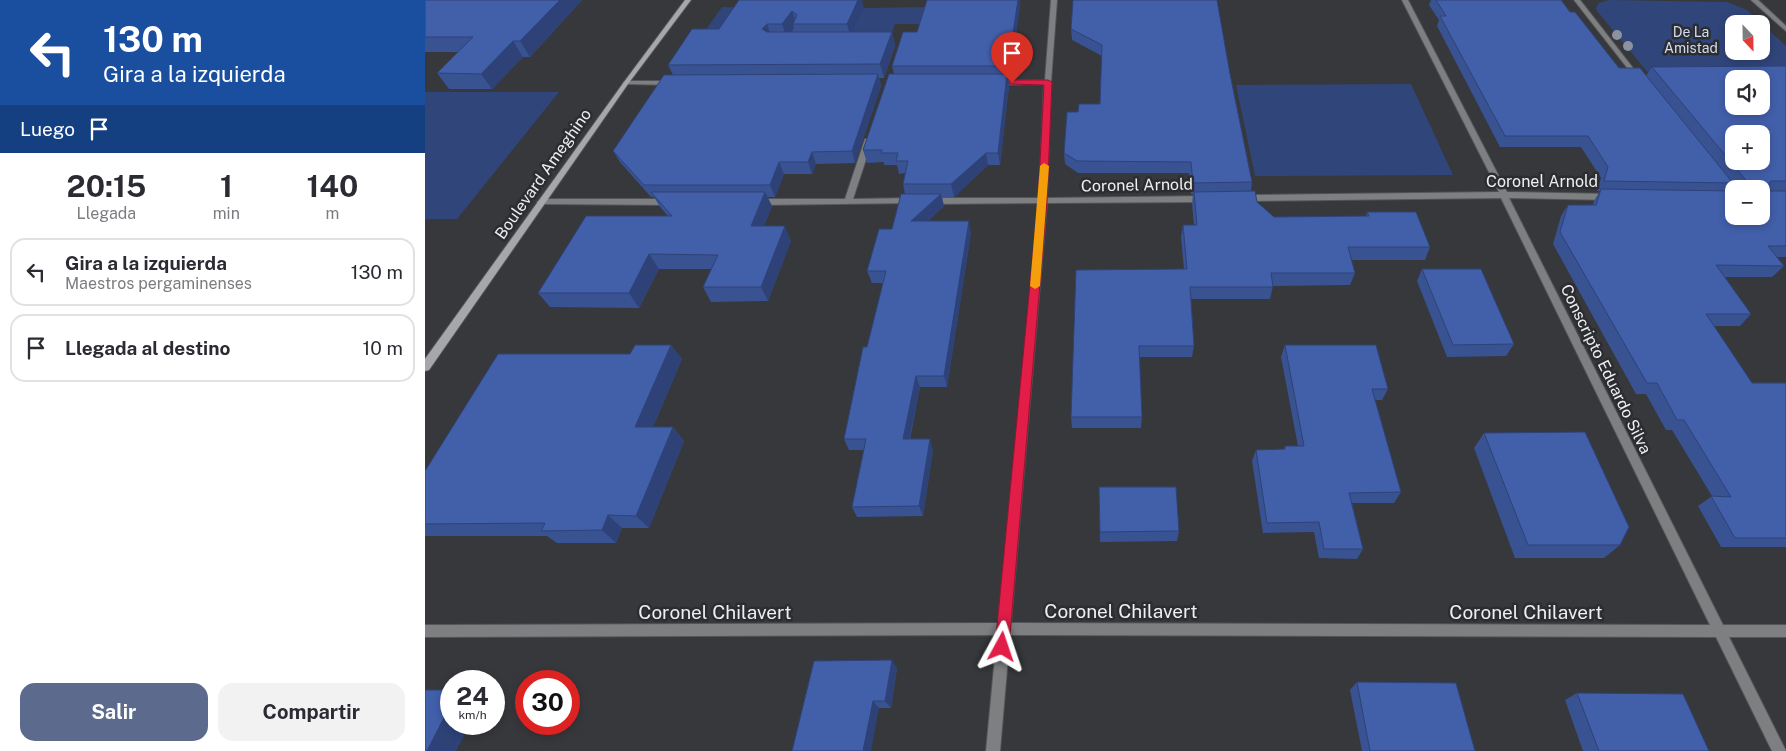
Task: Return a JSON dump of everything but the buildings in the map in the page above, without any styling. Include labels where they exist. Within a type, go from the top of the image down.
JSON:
[{"type":"main road","name":"Boulevard Ameghino","points":[[425,367],[687,0]]},
{"type":"street","points":[[993,751],[1043,201],[1048,82],[1055,0]]},
{"type":"street","name":"Conscripto Eduardo Silva","points":[[1405,0],[1504,195],[1718,632],[1779,751]]},
{"type":"street","points":[[1577,0],[1643,84]]},
{"type":"street","points":[[1754,0],[1786,28]]},
{"type":"street","points":[[991,83],[1048,82]]},
{"type":"street","points":[[626,83],[684,83]]},
{"type":"street","points":[[848,201],[872,129]]},
{"type":"street","name":"Coronel Arnold","points":[[1239,198],[1504,195],[1624,197]]},
{"type":"street","name":"Coronel Arnold","points":[[749,202],[1210,199]]},
{"type":"street","points":[[541,202],[679,202]]},
{"type":"street","name":"Coronel Chilavert","points":[[425,632],[1004,630],[1786,632]]},
{"type":"green space","name":"De La Amistad","points":[[1609,0],[1727,2],[1747,10],[1752,15],[1725,15],[1725,60],[1770,60],[1770,31],[1786,46],[1786,80],[1770,80],[1770,70],[1725,70],[1725,80],[1654,80],[1596,8],[1599,3]]},
{"type":"green space","points":[[722,7],[749,8],[731,34],[695,45]]},
{"type":"green space","points":[[930,7],[924,24],[895,24],[891,35],[852,35],[864,8]]},
{"type":"green space","points":[[1411,84],[1453,175],[1255,176],[1236,85]]},
{"type":"green space","points":[[425,92],[559,92],[457,219],[425,219]]},
{"type":"slow traffic","points":[[1035,286],[1043,201],[1044,166]]},
{"type":"route","points":[[1002,647],[1043,201],[1048,82],[1012,83]]}]
